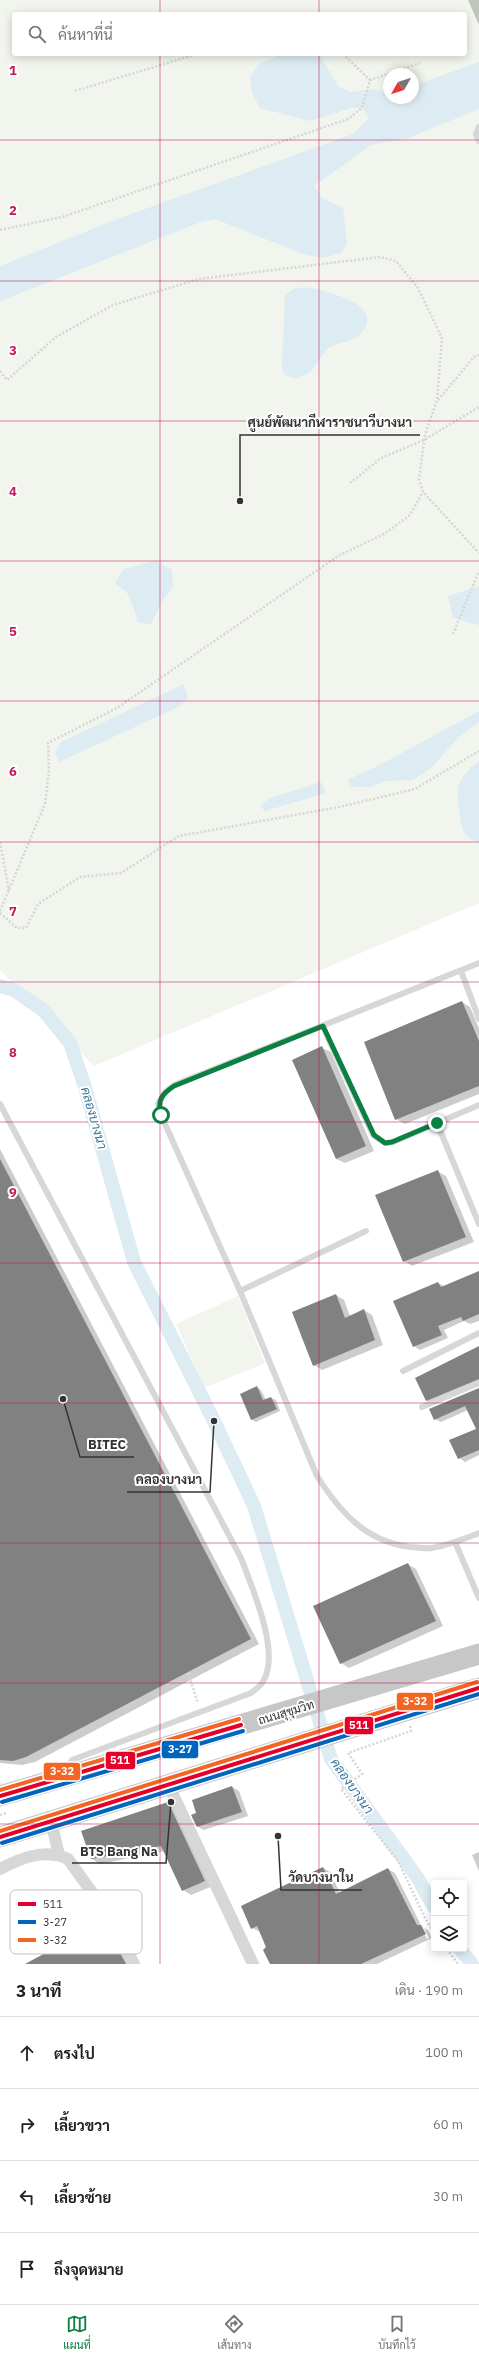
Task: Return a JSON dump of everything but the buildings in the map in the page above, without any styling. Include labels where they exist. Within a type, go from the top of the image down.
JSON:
[{"type":"highway","name":"ถนนสุขุมวิท","points":[[0,1796],[479,1654]]},
{"type":"highway","points":[[0,1837],[281,1748],[479,1688]]},
{"type":"street","points":[[168,1784],[253,1964]]},
{"type":"street","points":[[51,1821],[59,1854]]},
{"type":"street","points":[[0,1869],[45,1852],[59,1854],[68,1858],[91,1890]]},
{"type":"street","points":[[129,1954],[134,1964]]},
{"type":"lane","points":[[479,127],[476,134],[479,141]]},
{"type":"lane","points":[[479,963],[174,1086],[165,1092],[158,1104],[161,1115],[240,1291],[317,1476],[344,1513],[360,1528],[377,1538],[401,1546],[431,1549],[479,1533]]},
{"type":"lane","points":[[461,971],[479,1019]]},
{"type":"lane","points":[[323,1026],[374,1135],[379,1140],[392,1142],[479,1105]]},
{"type":"lane","points":[[0,1104],[241,1558],[258,1605],[267,1644],[268,1671],[260,1687],[251,1693],[72,1760],[69,1764],[70,1774]]},
{"type":"lane","points":[[437,1123],[479,1224]]},
{"type":"lane","points":[[240,1291],[366,1232]]},
{"type":"lane","points":[[403,1371],[479,1334]]},
{"type":"lane","points":[[422,1408],[479,1383]]},
{"type":"lane","points":[[455,1542],[479,1598]]},
{"type":"path","points":[[75,91],[190,56]]},
{"type":"path","points":[[345,56],[370,80]]},
{"type":"path","points":[[370,80],[420,62]]},
{"type":"path","points":[[0,230],[62,217],[348,119],[362,108],[370,80]]},
{"type":"path","points":[[0,371],[7,380],[56,337],[113,305],[199,279],[380,257],[396,261],[418,288],[442,338],[437,400],[424,440],[419,479],[424,492],[479,553]]},
{"type":"path","points":[[437,400],[474,357],[479,355]]},
{"type":"path","points":[[350,483],[380,458],[424,440],[479,407]]},
{"type":"path","points":[[424,492],[410,515],[384,534],[338,556],[117,708],[48,743],[49,772],[45,804],[0,912],[17,928],[26,928],[38,904],[80,877],[121,873],[179,836],[339,807],[415,789],[479,751]]},
{"type":"path","points":[[454,634],[479,571]]},
{"type":"path","points":[[0,842],[9,892]]},
{"type":"path","points":[[411,1731],[348,1753],[362,1774],[341,1789],[398,1861],[431,1928]]},
{"type":"path","points":[[449,1952],[458,1964]]},
{"type":"shaded area","points":[[0,0],[479,0],[479,903],[94,1066],[0,970]]},
{"type":"shaded area","points":[[278,56],[320,56],[338,86],[350,92],[374,89],[383,91],[383,104],[419,104],[419,84],[479,62],[479,109],[408,138],[371,145],[314,186],[322,198],[343,208],[347,244],[341,253],[323,258],[306,255],[215,219],[201,222],[0,301],[0,266],[112,221],[353,134],[369,118],[362,108],[351,108],[310,121],[260,108],[252,93],[250,76],[260,64]]},
{"type":"shaded area","points":[[306,287],[327,292],[352,301],[367,315],[366,324],[356,338],[329,348],[307,374],[293,378],[284,374],[282,366],[285,296],[293,289]]},
{"type":"shaded area","points":[[155,561],[172,570],[173,587],[164,598],[151,624],[139,623],[128,594],[115,583],[124,569]]},
{"type":"shaded area","points":[[479,586],[479,625],[453,618],[448,596]]},
{"type":"shaded area","points":[[184,684],[188,698],[178,707],[59,762],[55,752],[61,742]]},
{"type":"shaded area","points":[[479,711],[479,722],[459,737],[432,767],[413,780],[385,781],[371,787],[352,787],[347,780],[374,768]]},
{"type":"shaded area","points":[[479,761],[479,842],[470,839],[464,832],[460,816],[458,789],[462,778]]},
{"type":"shaded area","points":[[321,782],[326,793],[265,811],[260,806],[268,799]]},
{"type":"shaded area","points":[[238,1296],[265,1363],[204,1388],[176,1324]]},
{"type":"waterway","name":"คลองบางนา","points":[[0,986],[14,990],[44,1011],[70,1043],[84,1084],[134,1262],[214,1421],[254,1506],[331,1759],[417,1877],[431,1902]]},
{"type":"waterway","name":"คลองบางนา","points":[[462,1952],[472,1964]]},
{"type":"transit line","name":"3-32","points":[[0,1831],[477,1682]]},
{"type":"transit line","name":"511","points":[[0,1837],[479,1688]]},
{"type":"transit line","name":"3-27","points":[[2,1843],[479,1694]]},
{"type":"transit line","name":"3-32","points":[[0,1790],[239,1719]]},
{"type":"transit line","name":"511","points":[[0,1796],[241,1725]]},
{"type":"transit line","name":"3-27","points":[[2,1802],[243,1731]]},
{"type":"place","name":"ศูนย์พัฒนากีฬาราชนาวีบางนา","points":[[240,501]]},
{"type":"place","name":"BITEC","points":[[63,1399]]},
{"type":"place","name":"คลองบางนา","points":[[214,1421]]},
{"type":"place","name":"BTS Bang Na","points":[[171,1802]]},
{"type":"place","name":"วัดบางนาใน","points":[[278,1836]]},
{"type":"route","points":[[161,1115],[158,1104],[161,1097],[165,1092],[174,1086],[323,1026],[374,1135],[379,1140],[385,1143],[392,1142],[437,1123]]}]
